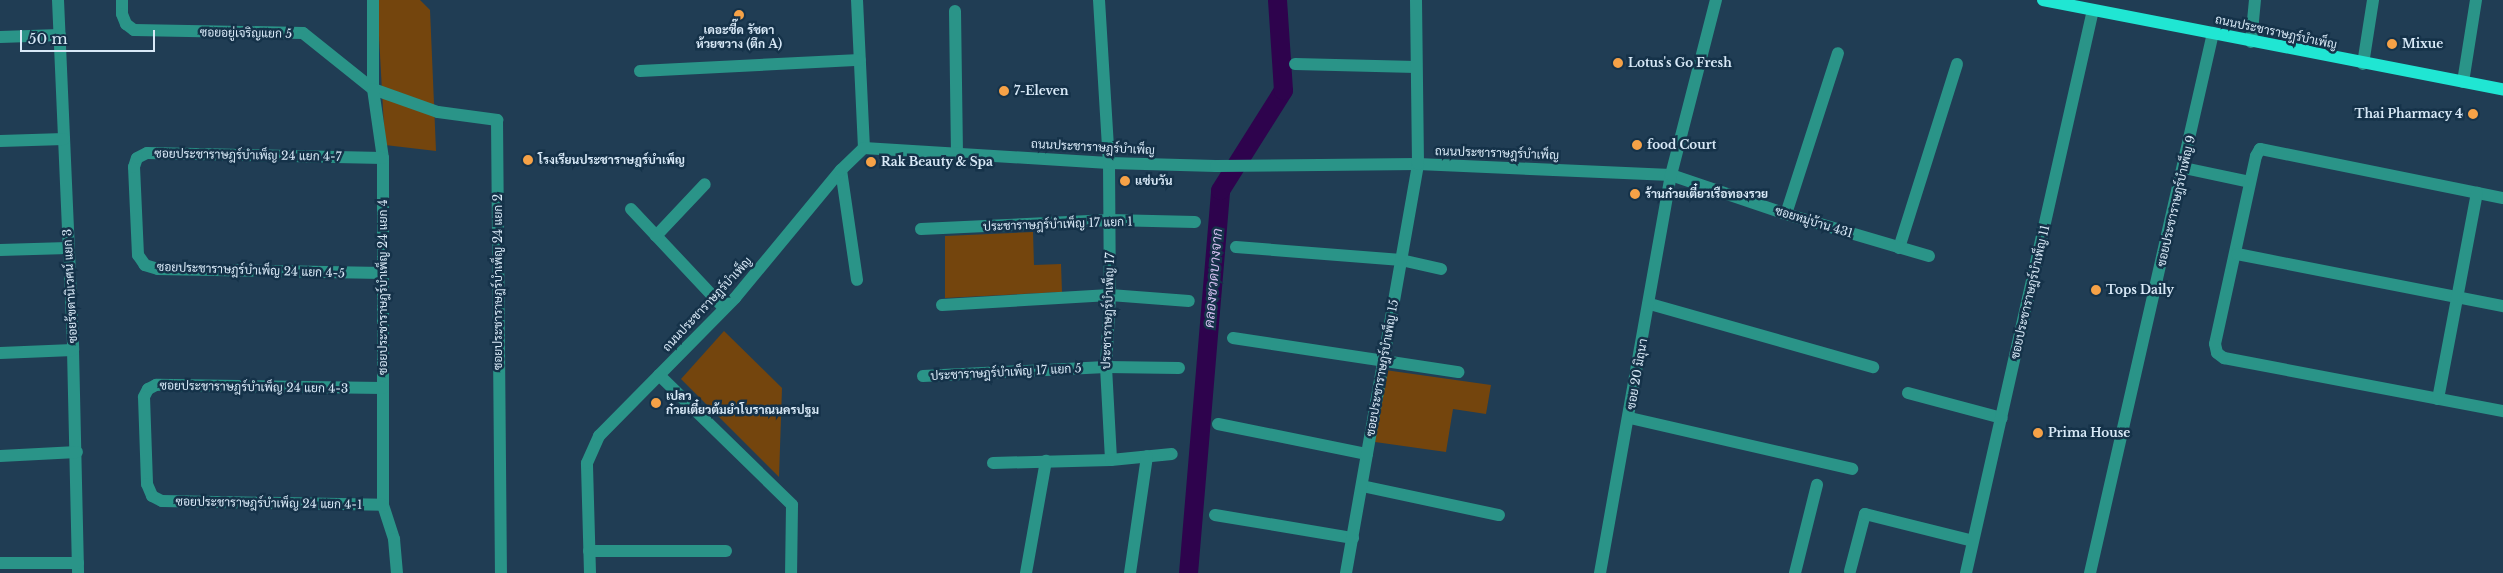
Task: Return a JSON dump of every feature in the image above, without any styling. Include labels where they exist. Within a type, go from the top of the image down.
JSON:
[{"type":"main road","name":"ถนนประชาราษฎร์บำเพ็ญ","points":[[2043,0],[2070,3],[2093,10],[2251,42],[2503,89]]},
{"type":"street","name":"ซอยร้ขดานิเวศน์ แยก 3","points":[[58,0],[77,452],[78,568]]},
{"type":"street","name":"ซอยอยู่เจริญแยก 5","points":[[122,0],[122,14],[126,24],[134,30],[303,33],[373,89]]},
{"type":"street","name":"ซอยประชาราษฎร์บำเพ็ญ 24 แยก 4","points":[[373,0],[373,89],[383,158],[383,505],[394,538],[397,573]]},
{"type":"street","points":[[858,0],[864,148]]},
{"type":"street","name":"ประชาราษฎร์บำเพ็ญ 17","points":[[1099,0],[1110,220],[1110,294],[1106,366],[1111,460]]},
{"type":"street","name":"ซอยประชาราษฎร์บำเพ็ญ 15","points":[[1346,573],[1418,164],[1416,0]]},
{"type":"street","points":[[1672,175],[1716,0]]},
{"type":"street","points":[[2251,42],[2255,0]]},
{"type":"street","points":[[2363,64],[2372,0]]},
{"type":"street","points":[[2463,82],[2476,0]]},
{"type":"street","name":"ซอยประชาราษฎร์บำเพ็ญ 11","points":[[1966,573],[2093,10]]},
{"type":"street","points":[[955,11],[957,153]]},
{"type":"street","name":"ซอยประชาราษฎร์บำเพ็ญ 9","points":[[2090,573],[2184,168],[2213,33]]},
{"type":"street","points":[[0,37],[60,35]]},
{"type":"street","points":[[1786,214],[1838,53]]},
{"type":"street","points":[[640,71],[860,60]]},
{"type":"street","points":[[1295,64],[1416,67]]},
{"type":"street","points":[[1899,248],[1957,64]]},
{"type":"street","name":"ซอยประชาราษฎร์บำเพ็ญ 24 แยก 2","points":[[373,89],[438,112],[498,120],[501,573]]},
{"type":"street","points":[[0,140],[64,139]]},
{"type":"street","name":"ถนนประชาราษฎร์บำเพ็ญ","points":[[590,573],[586,480],[591,450],[599,436],[724,308],[841,170],[864,148],[1108,163],[1216,166],[1418,164],[1672,175]]},
{"type":"street","points":[[2503,198],[2270,148],[2260,149],[2256,156],[2237,254],[2215,344],[2217,353],[2224,358],[2503,411]]},
{"type":"street","name":"ซอยประชาราษฎร์บำเพ็ญ 24 แยก 4-7","points":[[136,211],[134,167],[137,158],[147,153],[383,158]]},
{"type":"street","points":[[2184,168],[2250,182]]},
{"type":"street","points":[[841,170],[857,280]]},
{"type":"street","name":"ซอยหมู่บ้าน 431","points":[[1672,175],[1786,214],[1929,256]]},
{"type":"street","name":"ซอย 20 มิถุนา","points":[[1600,573],[1630,418],[1672,175]]},
{"type":"street","points":[[656,236],[705,184]]},
{"type":"street","points":[[2438,399],[2477,193]]},
{"type":"street","points":[[631,209],[724,308]]},
{"type":"street","name":"ซอยประชาราษฎร์บำเพ็ญ 24 แยก 4-5","points":[[136,211],[138,255],[146,265],[158,269],[383,273]]},
{"type":"street","name":"ประชาราษฎร์บำเพ็ญ 17 แยก 1","points":[[922,229],[1110,220],[1195,222]]},
{"type":"street","points":[[1236,247],[1401,260],[1441,268]]},
{"type":"street","points":[[0,250],[68,248]]},
{"type":"street","points":[[2237,254],[2503,306]]},
{"type":"street","points":[[942,305],[1110,294],[1189,301]]},
{"type":"street","points":[[1650,304],[1874,367]]},
{"type":"street","points":[[1234,338],[1458,372]]},
{"type":"street","points":[[0,353],[73,350]]},
{"type":"street","name":"ประชาราษฎร์บำเพ็ญ 17 แยก 5","points":[[923,376],[1106,366],[1179,368]]},
{"type":"street","points":[[659,375],[792,505],[791,573]]},
{"type":"street","name":"ซอยประชาราษฎร์บำเพ็ญ 24 แยก 4-3","points":[[146,440],[144,397],[148,389],[156,385],[383,388]]},
{"type":"street","points":[[1908,393],[2002,418]]},
{"type":"street","points":[[1630,418],[1852,469]]},
{"type":"street","points":[[1218,424],[1367,454]]},
{"type":"street","name":"ซอยประชาราษฎร์บำเพ็ญ 24 แยก 4-1","points":[[146,440],[147,484],[152,496],[162,501],[383,505]]},
{"type":"street","points":[[0,456],[77,452]]},
{"type":"street","points":[[993,463],[1111,460],[1172,454]]},
{"type":"street","points":[[1130,573],[1147,456]]},
{"type":"street","points":[[1026,573],[1046,461]]},
{"type":"street","points":[[1795,573],[1817,485]]},
{"type":"street","points":[[1362,486],[1499,515]]},
{"type":"street","points":[[1850,571],[1865,514],[1973,541]]},
{"type":"street","points":[[1215,515],[1352,538]]},
{"type":"street","points":[[589,551],[726,551]]},
{"type":"street","points":[[0,563],[78,568]]},
{"type":"shaded area","points":[[377,0],[420,0],[430,10],[436,151],[385,145]]},
{"type":"shaded area","points":[[1033,232],[1034,265],[1061,264],[1062,292],[945,298],[945,236]]},
{"type":"shaded area","points":[[724,331],[782,388],[779,477],[681,379]]},
{"type":"shaded area","points":[[1385,370],[1491,385],[1486,414],[1453,409],[1446,452],[1375,442]]},
{"type":"waterway","name":"คลองชวดบางจาก","points":[[1188,573],[1220,190],[1283,90],[1277,0]]},
{"type":"place","name":"เดอะซี๊ด รัชดา ห้วยขวาง (ตึก A)","points":[[739,15]]},
{"type":"place","name":"Mixue","points":[[2392,44]]},
{"type":"place","name":"Lotus's Go Fresh","points":[[1618,63]]},
{"type":"place","name":"7-Eleven","points":[[1004,91]]},
{"type":"place","name":"Thai Pharmacy 4","points":[[2473,114]]},
{"type":"place","name":"food Court","points":[[1637,145]]},
{"type":"place","name":"โรงเรียนประชาราษฎร์บำเพ็ญ","points":[[528,160]]},
{"type":"place","name":"Rak Beauty & Spa","points":[[871,162]]},
{"type":"place","name":"แซ่บวัน","points":[[1125,181]]},
{"type":"place","name":"ร้านก๋วยเตี๋ยวเรือทองรวย","points":[[1635,194]]},
{"type":"place","name":"Tops Daily","points":[[2096,290]]},
{"type":"place","name":"เปลว ก๋วยเตี๋ยวต้มยำโบราณนครปฐม","points":[[656,403]]},
{"type":"place","name":"Prima House","points":[[2038,433]]}]
